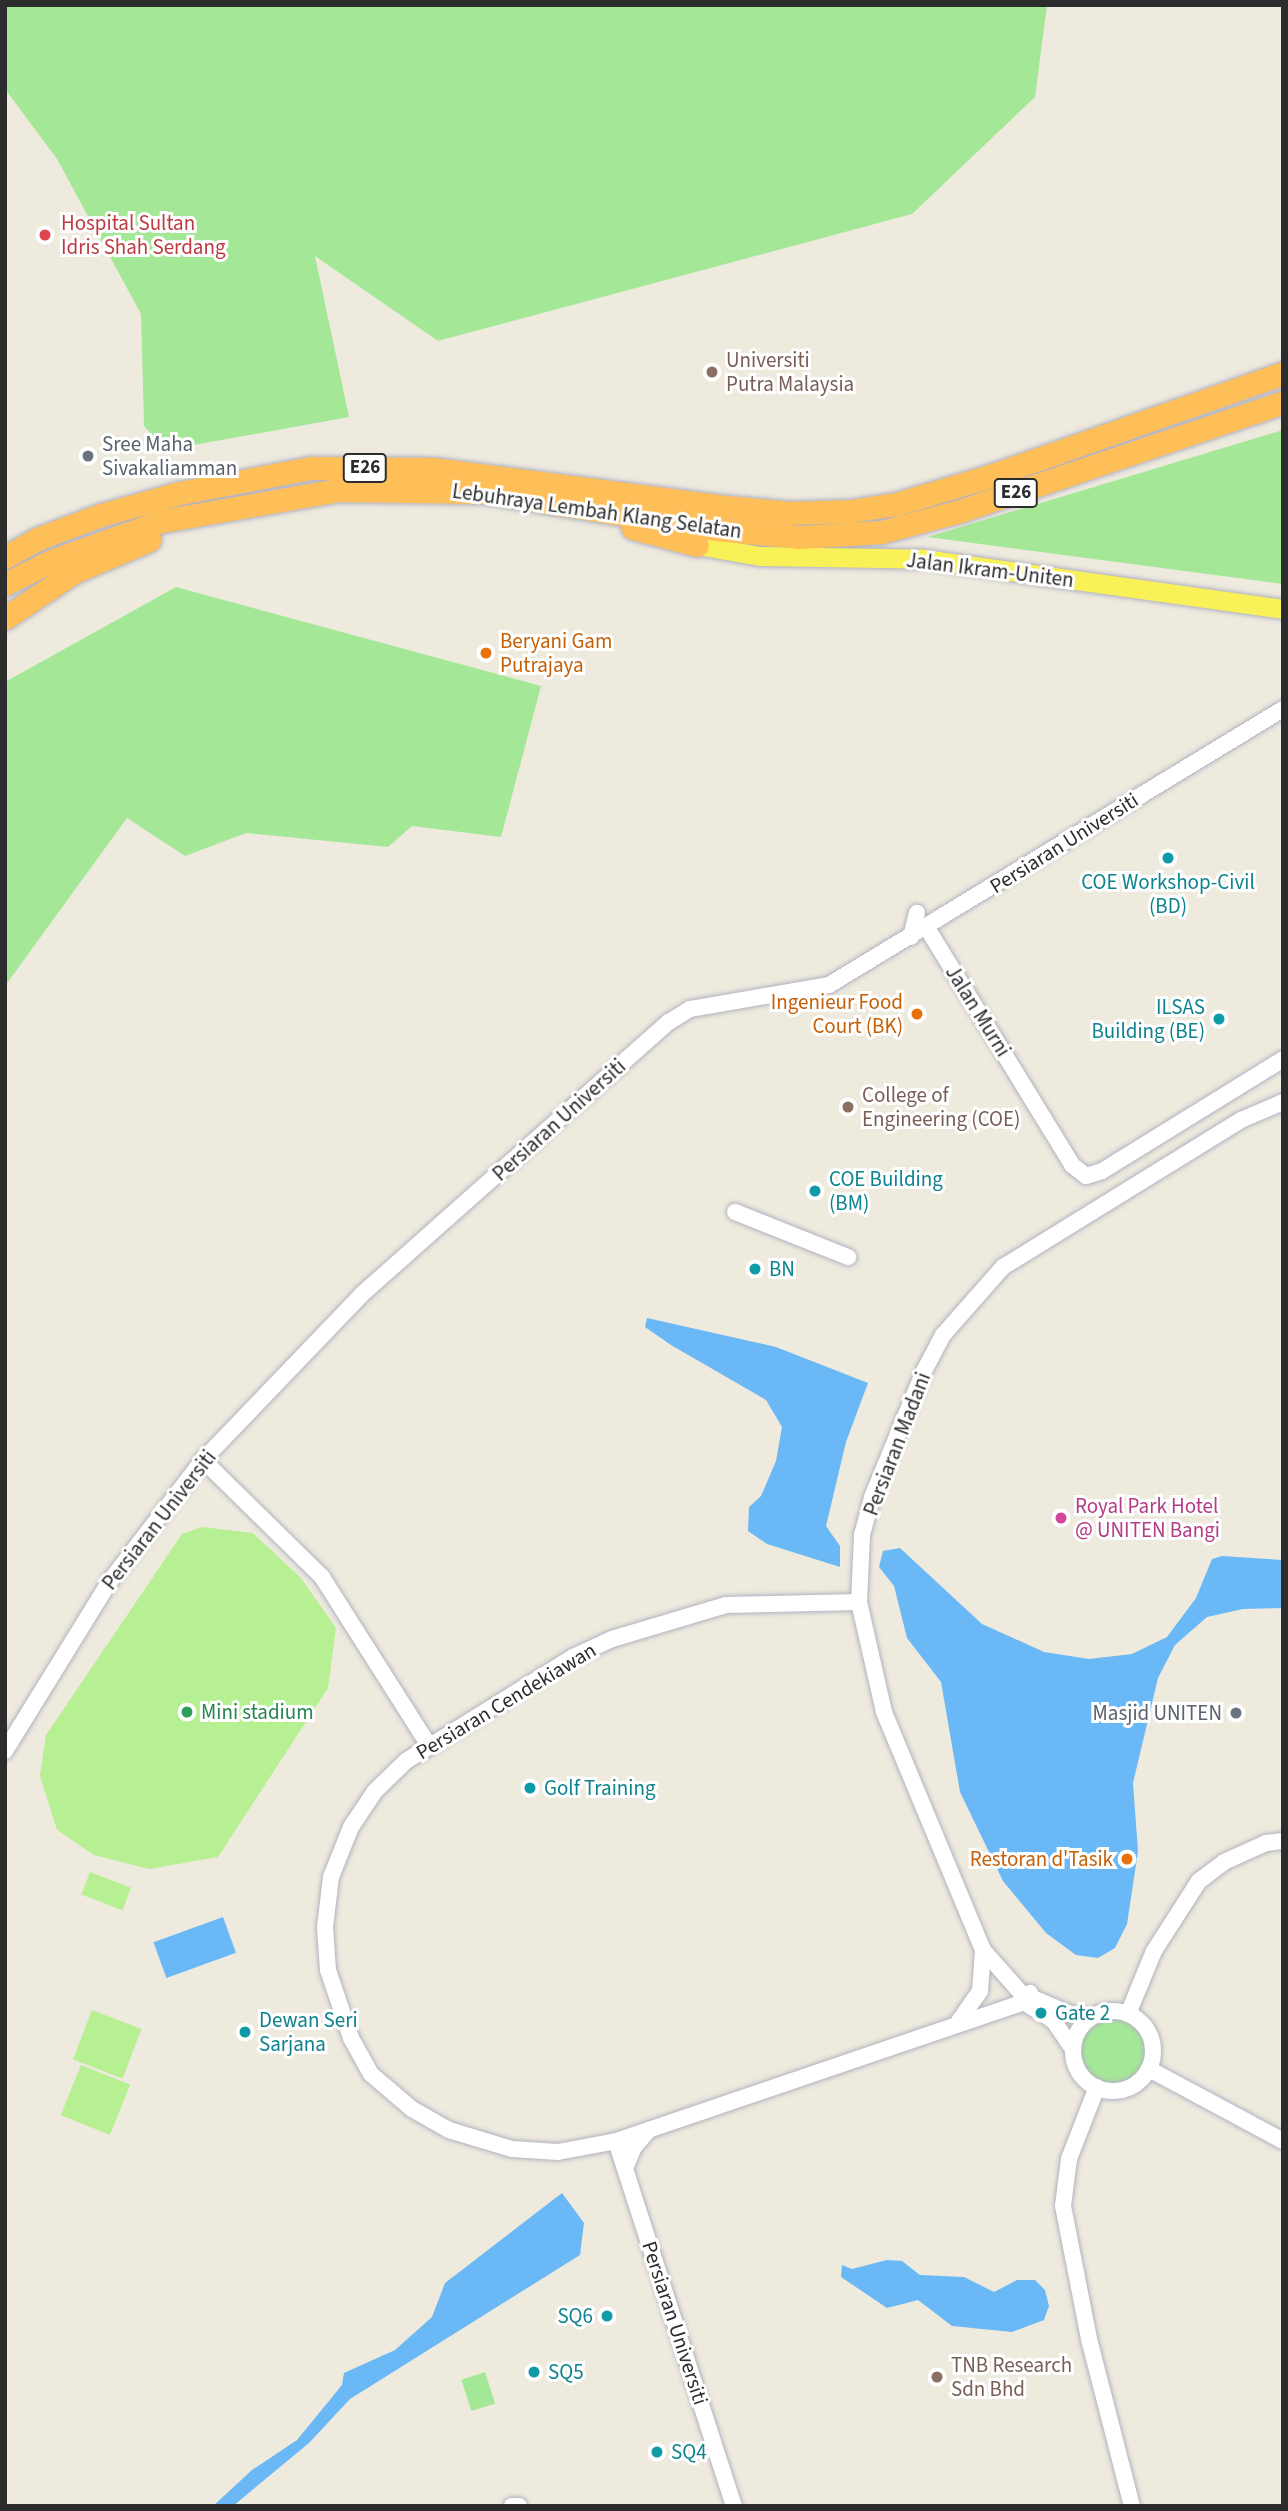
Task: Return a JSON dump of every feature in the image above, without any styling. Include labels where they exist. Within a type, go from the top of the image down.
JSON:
[{"type":"highway","name":"Lebuhraya Lembah Klang Selatan","points":[[5,557],[37,539],[101,514],[180,493],[311,468],[433,469],[716,506],[792,513],[851,511],[896,503],[984,478],[1283,373]]},
{"type":"highway","points":[[1215,426],[1283,402]]},
{"type":"highway","points":[[1215,426],[1283,411]]},
{"type":"highway","name":"Lebuhraya Lembah Klang Selatan","points":[[5,584],[114,536],[205,512],[337,490],[484,492],[715,528],[800,537],[881,532],[1215,426]]},
{"type":"highway","points":[[556,502],[697,545]]},
{"type":"highway","points":[[5,618],[74,572],[174,531],[205,512]]},
{"type":"main road","name":"Jalan Ikram-Uniten","points":[[697,545],[760,556],[924,559],[1283,609]]},
{"type":"street","name":"Persiaran Universiti","points":[[5,1751],[110,1581],[203,1460],[361,1295],[669,1022],[690,1009],[829,985],[927,928],[1283,709]]},
{"type":"street","points":[[917,913],[911,937],[940,949]]},
{"type":"street","name":"Jalan Murni","points":[[927,928],[1072,1166],[1086,1176],[1102,1171],[1283,1059]]},
{"type":"street","name":"Persiaran Madani","points":[[983,1950],[884,1712],[859,1602],[862,1535],[872,1497],[924,1371],[965,1308],[1003,1267],[1047,1237],[1241,1120],[1283,1102]]},
{"type":"street","points":[[735,1212],[848,1257]]},
{"type":"street","points":[[223,1439],[225,1480]]},
{"type":"street","points":[[203,1460],[322,1577],[428,1744]]},
{"type":"street","points":[[187,1481],[204,1476],[225,1480]]},
{"type":"street","name":"Persiaran Cendekiawan","points":[[859,1602],[726,1605],[612,1639],[428,1744],[375,1791],[351,1827],[331,1877],[325,1951],[346,2026],[371,2074],[412,2109],[449,2130],[512,2148],[558,2152],[616,2141],[957,2023],[1025,1996]]},
{"type":"street","points":[[1128,2014],[1154,1951],[1199,1881],[1224,1862],[1266,1843],[1283,1841]]},
{"type":"street","points":[[983,1950],[1025,1996],[1054,2021],[1072,2048],[1080,2074],[1097,2087],[1130,2087],[1149,2068],[1153,2055],[1149,2034],[1128,2014],[1106,2011],[1092,2017],[1080,2027],[1072,2048]]},
{"type":"street","points":[[957,2023],[980,1991],[983,1950]]},
{"type":"street","points":[[1025,1996],[1073,2015],[1092,2017]]},
{"type":"street","points":[[1149,2068],[1283,2141]]},
{"type":"street","points":[[1097,2087],[1069,2159],[1063,2206],[1089,2339],[1132,2506]]},
{"type":"street","points":[[588,2146],[625,2168],[634,2147],[651,2128]]},
{"type":"street","name":"Persiaran Universiti","points":[[616,2141],[734,2506]]},
{"type":"street","points":[[512,2506],[519,2506]]},
{"type":"green space","points":[[5,5],[1047,5],[1035,97],[912,214],[438,341],[315,256],[349,417],[166,450],[144,426],[141,314],[57,159],[5,89]]},
{"type":"green space","points":[[1283,430],[1283,584],[928,537]]},
{"type":"green space","points":[[176,587],[541,686],[501,837],[412,826],[388,847],[246,833],[185,856],[127,818],[5,986],[5,682]]},
{"type":"green space","name":"Mini stadium","points":[[202,1527],[253,1533],[301,1578],[336,1628],[328,1688],[218,1857],[149,1869],[94,1855],[57,1830],[40,1776],[46,1735],[182,1534]]},
{"type":"green space","points":[[90,1872],[131,1888],[122,1910],[81,1894]]},
{"type":"green space","points":[[92,2010],[141,2029],[122,2078],[73,2059]]},
{"type":"green space","points":[[1113,2016],[1126,2019],[1137,2026],[1144,2037],[1147,2050],[1144,2063],[1137,2074],[1126,2081],[1113,2084],[1100,2081],[1089,2074],[1082,2063],[1079,2050],[1082,2037],[1089,2026],[1100,2019]]},
{"type":"green space","points":[[81,2065],[130,2085],[110,2135],[61,2115]]},
{"type":"green space","points":[[485,2372],[495,2403],[471,2411],[461,2380]]},
{"type":"water","points":[[647,1318],[776,1347],[868,1383],[846,1442],[826,1526],[840,1546],[840,1567],[767,1544],[748,1531],[749,1507],[761,1496],[776,1461],[782,1427],[766,1400],[671,1345],[645,1327]]},
{"type":"water","points":[[900,1548],[982,1624],[1044,1652],[1089,1659],[1132,1654],[1167,1637],[1196,1598],[1212,1559],[1222,1556],[1283,1560],[1283,1608],[1243,1609],[1207,1617],[1175,1645],[1158,1678],[1133,1783],[1138,1851],[1127,1924],[1115,1948],[1098,1958],[1076,1955],[1046,1933],[1003,1881],[960,1792],[941,1682],[907,1638],[894,1586],[879,1567],[883,1551]]},
{"type":"water","points":[[223,1917],[236,1953],[166,1978],[153,1942]]},
{"type":"water","points":[[562,2193],[584,2223],[580,2255],[350,2399],[309,2443],[233,2506],[213,2506],[252,2470],[297,2440],[342,2385],[344,2373],[395,2350],[432,2317],[445,2283]]},
{"type":"water","points":[[887,2260],[902,2261],[920,2275],[964,2277],[994,2292],[1017,2280],[1035,2280],[1045,2290],[1049,2306],[1044,2320],[1012,2332],[952,2326],[918,2300],[887,2308],[841,2277],[842,2265],[852,2269]]},
{"type":"place","name":"Hospital Sultan Idris Shah Serdang","points":[[45,235]]},
{"type":"place","name":"Universiti Putra Malaysia","points":[[712,372]]},
{"type":"place","name":"Sree Maha Sivakaliamman","points":[[88,456]]},
{"type":"place","name":"Beryani Gam Putrajaya","points":[[486,653]]},
{"type":"place","name":"COE Workshop-Civil (BD)","points":[[1168,858]]},
{"type":"place","name":"Ingenieur Food Court (BK)","points":[[917,1014]]},
{"type":"place","name":"ILSAS Building (BE)","points":[[1219,1019]]},
{"type":"place","name":"College of Engineering (COE)","points":[[848,1107]]},
{"type":"place","name":"COE Building (BM)","points":[[815,1191]]},
{"type":"place","name":"BN","points":[[755,1269]]},
{"type":"place","name":"Royal Park Hotel @ UNITEN Bangi","points":[[1061,1518]]},
{"type":"place","name":"Mini stadium","points":[[187,1712]]},
{"type":"place","name":"Masjid UNITEN","points":[[1236,1713]]},
{"type":"place","name":"Golf Training","points":[[530,1788]]},
{"type":"place","name":"Restoran d'Tasik","points":[[1127,1859]]},
{"type":"place","name":"Gate 2","points":[[1041,2013]]},
{"type":"place","name":"Dewan Seri Sarjana","points":[[245,2032]]},
{"type":"place","name":"SQ6","points":[[607,2316]]},
{"type":"place","name":"SQ5","points":[[534,2372]]},
{"type":"place","name":"TNB Research Sdn Bhd","points":[[937,2377]]},
{"type":"place","name":"SQ4","points":[[657,2452]]}]
